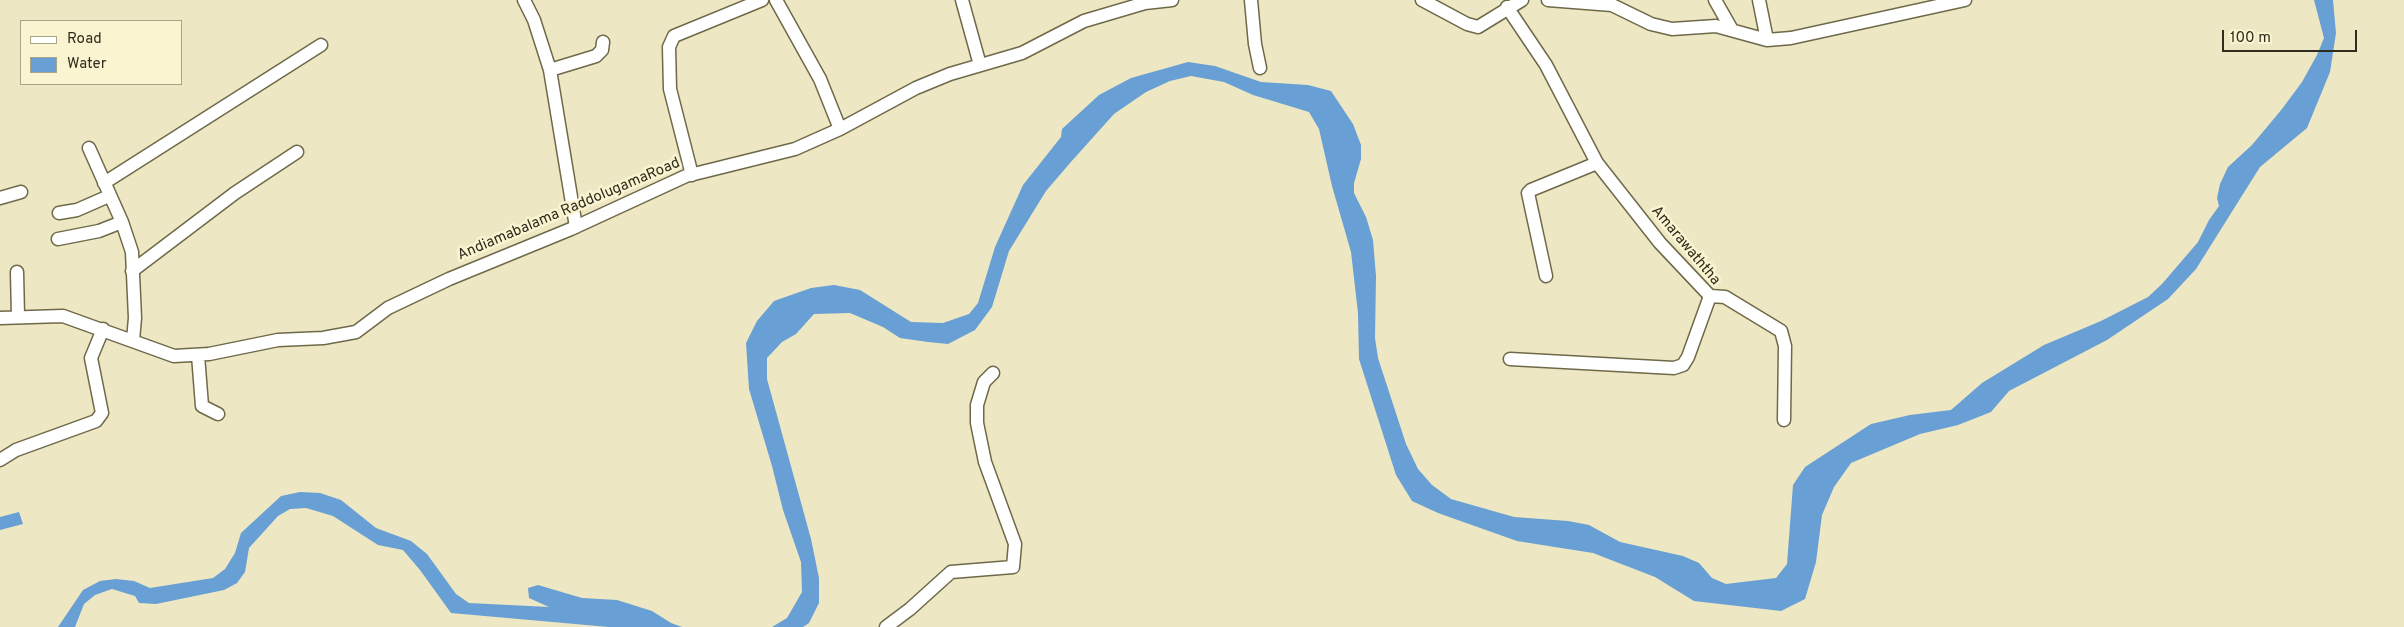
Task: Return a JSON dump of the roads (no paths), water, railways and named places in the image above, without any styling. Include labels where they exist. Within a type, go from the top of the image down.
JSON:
[{"type":"street","points":[[524,0],[534,20],[550,70],[576,227]]},
{"type":"street","points":[[692,175],[670,89],[669,47],[674,36],[762,0]]},
{"type":"street","points":[[776,0],[820,79],[840,129]]},
{"type":"street","points":[[962,0],[980,65]]},
{"type":"street","name":"Andiamabalama RaddolugamaRoad","points":[[0,318],[63,316],[174,356],[198,355],[278,340],[323,338],[356,332],[388,308],[449,279],[576,227],[692,175],[795,149],[840,129],[916,88],[980,65],[1022,53],[1084,21],[1145,2],[1172,0]]},
{"type":"street","points":[[1251,0],[1255,44],[1260,68]]},
{"type":"street","points":[[1422,0],[1467,24],[1478,27],[1522,0]]},
{"type":"street","points":[[1548,0],[1612,5],[1651,24],[1672,29],[1716,26],[1767,40],[1791,38],[1964,0]]},
{"type":"street","points":[[1715,0],[1732,30]]},
{"type":"street","points":[[1758,0],[1767,40]]},
{"type":"street","name":"Amarawaththa","points":[[1508,7],[1546,65],[1597,163],[1660,243],[1710,296],[1688,357],[1683,365],[1674,368],[1510,359]]},
{"type":"street","points":[[550,70],[596,56],[602,50],[604,42]]},
{"type":"street","points":[[104,183],[322,45]]},
{"type":"street","points":[[89,148],[122,222],[132,252],[135,318],[133,340]]},
{"type":"street","points":[[132,271],[235,193],[298,152]]},
{"type":"street","points":[[1546,276],[1528,194],[1531,190],[1597,163]]},
{"type":"street","points":[[0,198],[21,192]]},
{"type":"street","points":[[59,213],[77,210],[109,196]]},
{"type":"street","points":[[58,239],[99,231],[122,222]]},
{"type":"street","points":[[17,272],[18,316]]},
{"type":"street","points":[[1710,296],[1725,297],[1780,331],[1785,346],[1784,420]]},
{"type":"street","points":[[0,460],[16,450],[96,420],[102,413],[91,358],[103,329]]},
{"type":"street","points":[[198,355],[202,406],[218,414]]},
{"type":"street","points":[[886,627],[910,609],[951,572],[1013,567],[1015,544],[985,462],[977,423],[977,405],[984,382],[992,373]]},
{"type":"water","points":[[2314,0],[2333,0],[2336,33],[2330,72],[2307,128],[2260,167],[2196,269],[2168,299],[2107,340],[2009,391],[1991,412],[1958,425],[1920,434],[1851,463],[1834,487],[1822,515],[1816,562],[1805,599],[1781,611],[1694,601],[1655,577],[1593,553],[1517,541],[1438,513],[1412,501],[1396,475],[1359,359],[1358,313],[1351,252],[1332,186],[1319,129],[1309,112],[1253,95],[1224,82],[1191,76],[1170,81],[1146,92],[1114,114],[1046,191],[1009,251],[992,307],[975,330],[948,344],[900,338],[883,327],[850,313],[814,314],[796,334],[782,342],[767,358],[767,379],[811,539],[819,578],[819,603],[809,623],[803,627],[772,627],[787,618],[802,592],[801,562],[783,510],[749,389],[746,343],[757,321],[774,301],[811,288],[834,285],[860,290],[911,322],[943,323],[969,314],[978,303],[995,247],[1023,185],[1061,137],[1062,129],[1099,95],[1131,78],[1188,62],[1215,66],[1261,82],[1308,85],[1331,91],[1353,124],[1361,145],[1361,159],[1354,183],[1354,193],[1366,217],[1373,240],[1376,276],[1375,338],[1378,358],[1406,444],[1418,469],[1432,485],[1451,499],[1514,517],[1568,521],[1589,525],[1620,542],[1683,556],[1699,563],[1712,578],[1726,584],[1776,578],[1787,564],[1793,485],[1805,467],[1871,424],[1910,415],[1951,410],[1982,383],[2044,345],[2101,321],[2148,297],[2162,284],[2198,242],[2209,220],[2219,206],[2217,198],[2220,184],[2228,167],[2252,145],[2282,109],[2302,82],[2317,55],[2324,38]]},
{"type":"water","points":[[300,492],[320,493],[341,500],[376,528],[411,541],[427,554],[456,594],[469,603],[549,607],[529,598],[528,588],[538,585],[582,598],[617,600],[652,611],[671,623],[682,627],[609,627],[451,613],[403,550],[378,545],[333,516],[306,508],[290,509],[278,516],[249,548],[245,572],[237,583],[224,590],[156,604],[139,603],[135,596],[112,589],[95,595],[84,604],[75,627],[58,627],[83,590],[100,581],[116,579],[134,581],[150,588],[213,578],[225,569],[235,553],[241,533],[281,496]]},
{"type":"water","points":[[19,512],[23,524],[0,530],[0,517]]}]
